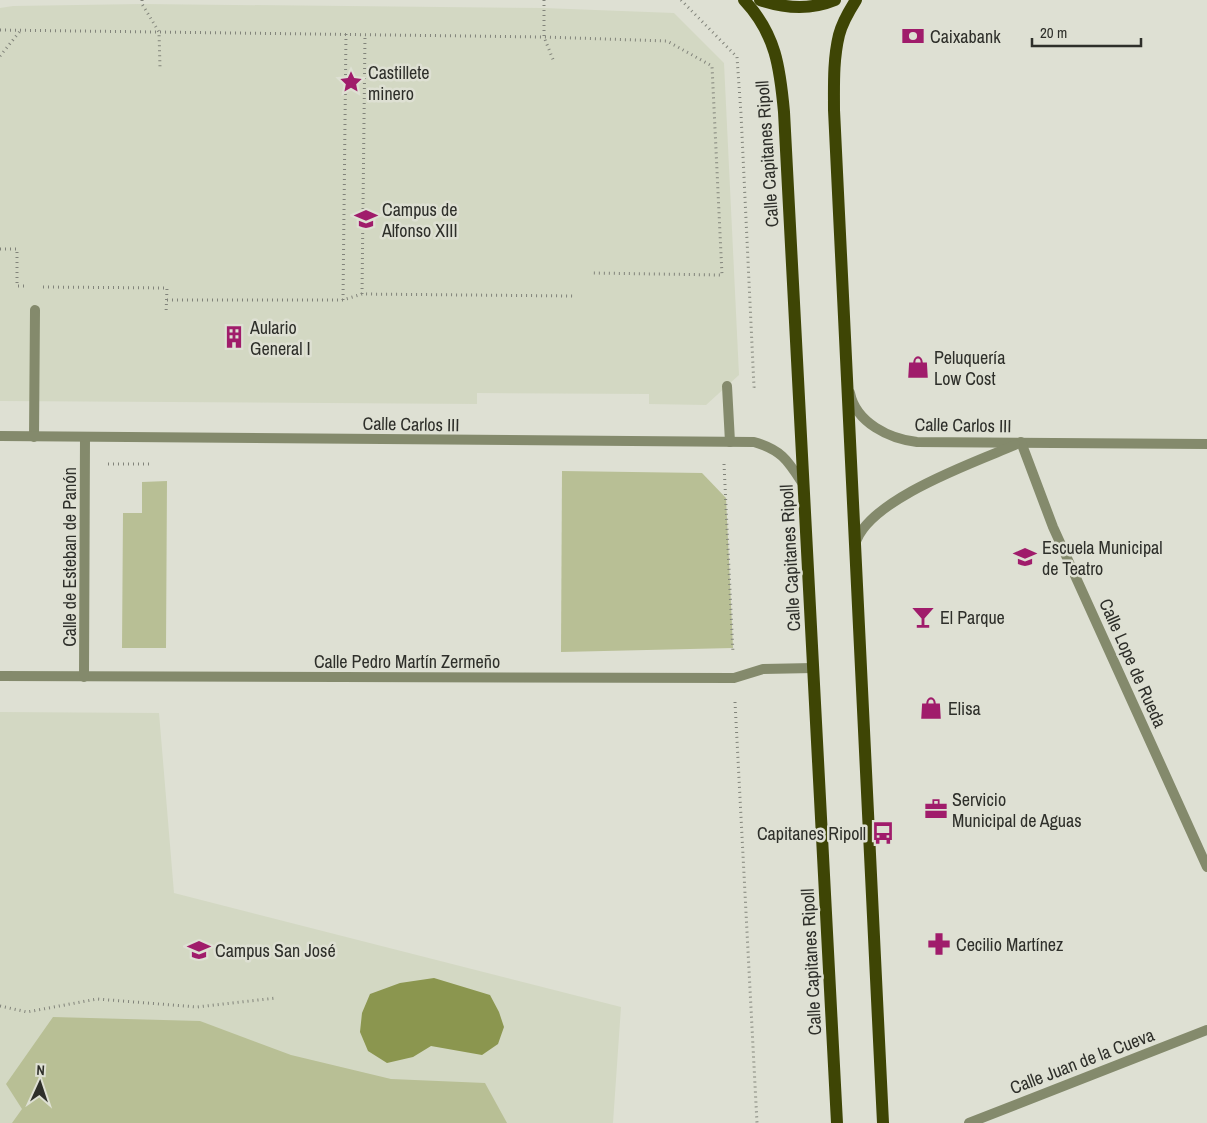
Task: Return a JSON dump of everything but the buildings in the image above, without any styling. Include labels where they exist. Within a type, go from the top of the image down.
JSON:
[{"type":"main road","name":"Calle Capitanes Ripoll","points":[[744,0],[764,24],[774,48],[781,78],[784,112],[837,1123]]},
{"type":"main road","points":[[760,0],[792,7],[812,6],[835,0]]},
{"type":"main road","points":[[856,0],[846,16],[839,34],[835,54],[834,110],[883,1123]]},
{"type":"street","points":[[34,437],[35,310]]},
{"type":"street","name":"Calle Carlos III","points":[[847,381],[850,397],[859,412],[870,424],[888,436],[903,440],[917,442],[1207,444]]},
{"type":"street","points":[[727,386],[730,442]]},
{"type":"street","name":"Calle Carlos III","points":[[0,436],[754,442],[767,446],[782,455],[804,484]]},
{"type":"street","name":"Calle de Esteban de Panón","points":[[84,677],[85,437]]},
{"type":"street","name":"Calle Carlos III","points":[[855,546],[857,538],[872,518],[896,501],[920,486],[1020,442]]},
{"type":"street","name":"Calle Lope de Rueda","points":[[1020,442],[1053,526],[1207,867]]},
{"type":"street","name":"Calle Pedro Martín Zermeño","points":[[0,676],[734,678],[763,669],[813,668]]},
{"type":"street","name":"Calle Juan de la Cueva","points":[[969,1123],[1207,1030]]},
{"type":"path","points":[[142,0],[142,4],[160,32],[160,67]]},
{"type":"path","points":[[544,0],[544,37],[554,62]]},
{"type":"path","name":"Calle Capitanes Ripoll","points":[[681,0],[737,57],[754,387],[750,397],[728,418]]},
{"type":"path","points":[[0,30],[544,37],[667,41],[712,66],[722,275],[592,274]]},
{"type":"path","points":[[0,56],[21,30]]},
{"type":"path","points":[[343,300],[346,34]]},
{"type":"path","points":[[362,294],[364,35]]},
{"type":"path","points":[[0,248],[17,249],[17,286],[167,288],[166,314]]},
{"type":"path","points":[[167,300],[343,300],[362,294],[574,296]]},
{"type":"path","points":[[724,466],[757,1123]]},
{"type":"path","points":[[0,1006],[27,1012],[97,999],[198,1007],[276,998]]},
{"type":"shaded area","name":"Campus de Alfonso XIII","points":[[142,4],[543,8],[674,13],[724,63],[739,375],[706,405],[649,404],[649,394],[477,393],[477,404],[0,401],[0,8],[13,6]]},
{"type":"shaded area","points":[[562,471],[702,473],[726,498],[733,648],[561,652]]},
{"type":"shaded area","points":[[167,481],[166,648],[122,648],[123,513],[142,513],[142,482]]},
{"type":"shaded area","name":"Campus San José","points":[[0,712],[159,713],[174,893],[621,1007],[613,1123],[0,1123]]},
{"type":"shaded area","points":[[434,978],[490,995],[504,1027],[498,1044],[482,1055],[431,1046],[413,1057],[387,1063],[368,1051],[360,1032],[362,1013],[370,994],[400,983]]},
{"type":"shaded area","points":[[53,1017],[200,1021],[291,1055],[391,1079],[485,1083],[507,1123],[12,1123],[22,1109],[6,1084]]},
{"type":"place","name":"Caixabank","points":[[913,36]]},
{"type":"place","name":"Castillete minero","points":[[351,82]]},
{"type":"place","name":"Campus de Alfonso XIII","points":[[366,219]]},
{"type":"place","name":"Aulario General I","points":[[234,337]]},
{"type":"place","name":"Peluquería Low Cost","points":[[918,367]]},
{"type":"place","name":"Escuela Municipal de Teatro","points":[[1025,557]]},
{"type":"place","name":"El Parque","points":[[923,617]]},
{"type":"place","name":"Elisa","points":[[931,708]]},
{"type":"place","name":"Servicio Municipal de Aguas","points":[[936,809]]},
{"type":"place","name":"Capitanes Ripoll","points":[[883,833]]},
{"type":"place","name":"Cecilio Martínez","points":[[939,944]]},
{"type":"place","name":"Campus San José","points":[[199,950]]}]
